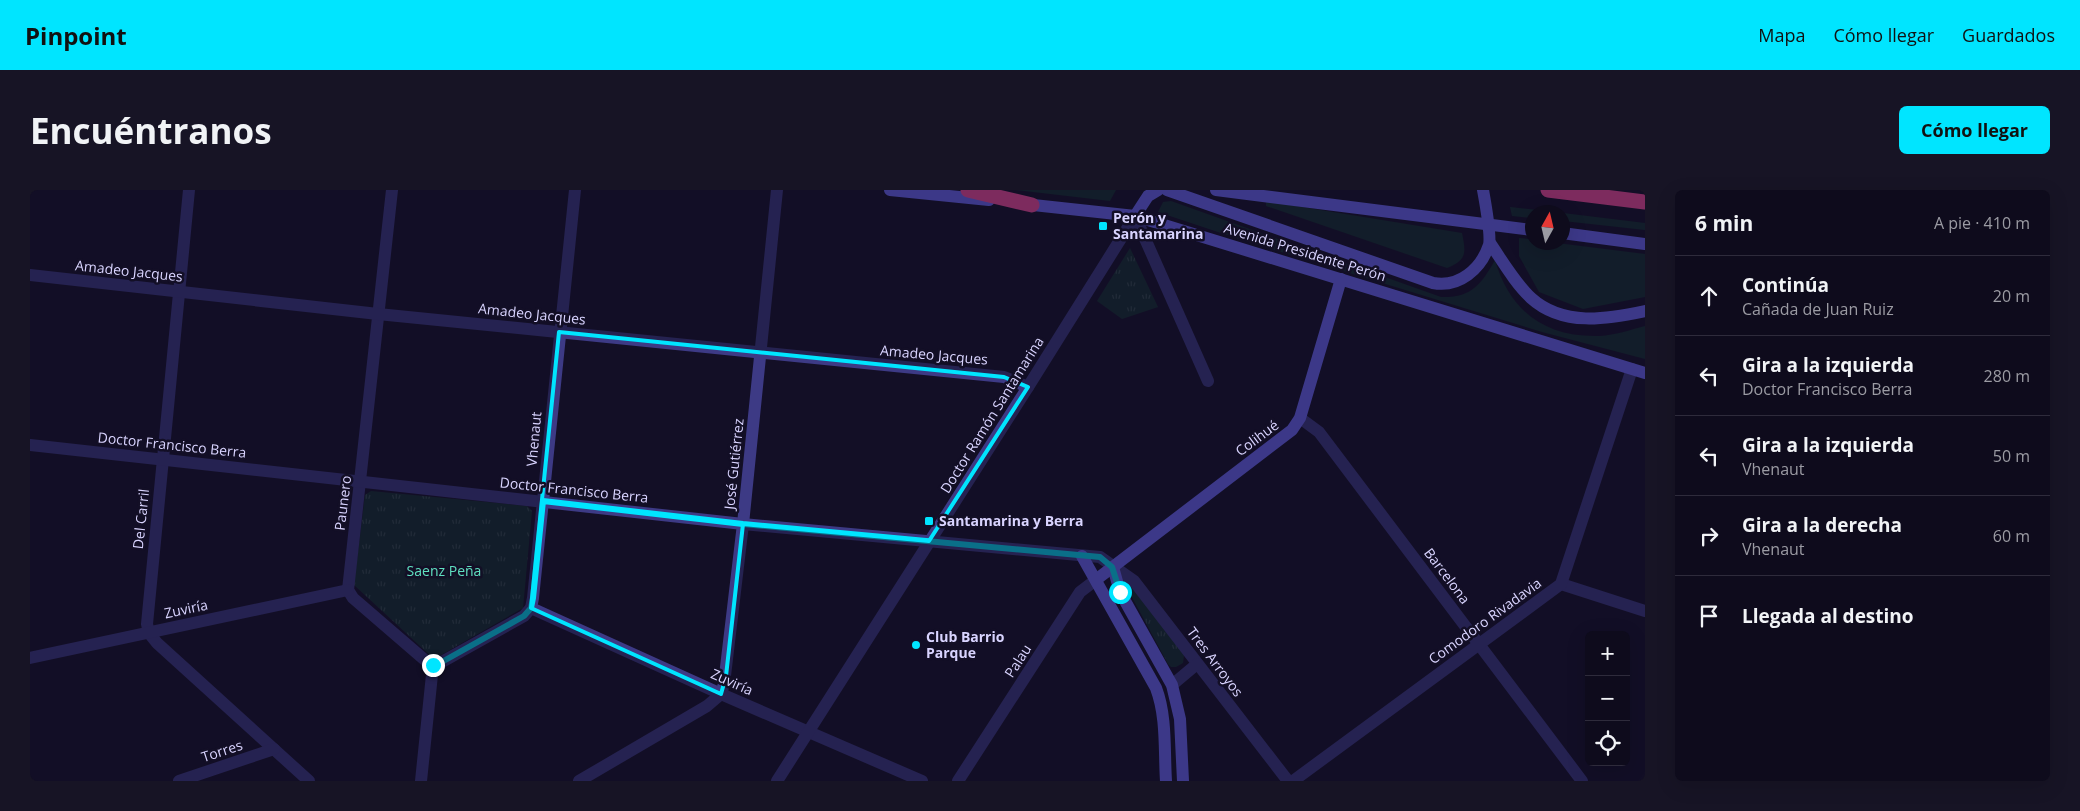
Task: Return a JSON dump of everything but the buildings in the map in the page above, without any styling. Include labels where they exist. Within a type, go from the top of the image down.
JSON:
[{"type":"highway","points":[[968,190],[1032,205]]},
{"type":"highway","points":[[1548,190],[1645,202]]},
{"type":"main road","name":"Avenida Presidente Perón","points":[[890,190],[1135,216],[1645,373]]},
{"type":"main road","points":[[1135,216],[1148,196],[1158,190]]},
{"type":"main road","points":[[1167,190],[1439,284],[1453,284],[1466,278],[1474,270],[1489,237]]},
{"type":"main road","points":[[1216,190],[1525,229]]},
{"type":"main road","points":[[1483,190],[1489,237],[1525,292],[1536,303],[1568,316],[1586,319],[1607,318],[1645,311]]},
{"type":"main road","points":[[1570,234],[1645,244]]},
{"type":"main road","name":"Colihué","points":[[1112,567],[1292,430],[1300,418],[1340,279]]},
{"type":"main road","points":[[1082,556],[1097,579],[1156,688],[1163,715],[1166,781]]},
{"type":"main road","points":[[1112,567],[1120,592],[1172,685],[1180,719],[1183,781]]},
{"type":"main road","name":"Palau","points":[[1097,579],[1112,567]]},
{"type":"street","name":"Del Carril","points":[[149,633],[146,615],[189,190]]},
{"type":"street","name":"Paunero","points":[[348,590],[392,190]]},
{"type":"street","name":"Vhenaut","points":[[531,608],[574,190]]},
{"type":"street","name":"José Gutiérrez","points":[[721,694],[726,676],[743,524],[777,190]]},
{"type":"street","points":[[1135,216],[1208,381]]},
{"type":"street","name":"Doctor Ramón Santamarina","points":[[777,781],[1135,216]]},
{"type":"street","name":"Amadeo Jacques","points":[[30,275],[378,314],[1004,377],[1028,387]]},
{"type":"street","name":"Comodoro Rivadavia","points":[[1294,781],[1561,584],[1632,369]]},
{"type":"street","name":"Barcelona","points":[[1300,418],[1319,432],[1582,781]]},
{"type":"street","name":"Doctor Francisco Berra","points":[[30,445],[743,524],[1100,557],[1112,567]]},
{"type":"street","name":"Tres Arroyos","points":[[1112,567],[1134,581],[1288,781]]},
{"type":"street","name":"Palau","points":[[958,781],[1080,592],[1097,579]]},
{"type":"street","points":[[1561,584],[1645,611]]},
{"type":"street","points":[[348,590],[353,598],[433,665],[440,663],[524,616],[531,608]]},
{"type":"street","name":"Zuviría","points":[[30,658],[348,590]]},
{"type":"street","name":"Zuviría","points":[[531,608],[721,694],[922,781]]},
{"type":"street","points":[[149,633],[157,643],[309,781]]},
{"type":"street","points":[[1172,685],[1197,664]]},
{"type":"street","points":[[421,781],[433,665]]},
{"type":"street","points":[[579,781],[707,706],[721,694]]},
{"type":"street","name":"Torres","points":[[179,781],[274,749]]},
{"type":"highlighted area","points":[[559,332],[1004,377],[1028,387],[929,541],[743,524],[726,676],[721,694],[531,608]]},
{"type":"green space","points":[[1015,190],[1116,190],[1110,201]]},
{"type":"green space","points":[[1171,201],[1441,297],[1460,295],[1474,288],[1480,283],[1495,260],[1510,294],[1533,318],[1547,327],[1563,332],[1600,336],[1645,326],[1645,359],[1542,332],[1242,240],[1158,212],[1163,202]]},
{"type":"green space","points":[[1266,201],[1462,233],[1464,255],[1462,259],[1447,268],[1266,206]]},
{"type":"green space","points":[[1510,207],[1525,209],[1525,217],[1512,216]]},
{"type":"green space","points":[[1570,214],[1645,223],[1645,230],[1570,222]]},
{"type":"green space","points":[[1519,238],[1525,238],[1525,250],[1570,250],[1570,245],[1645,254],[1645,297],[1583,309],[1539,292],[1519,256]]},
{"type":"green space","points":[[1130,248],[1158,307],[1122,319],[1097,301]]},
{"type":"green space","name":"Saenz Peña","points":[[371,491],[527,506],[532,511],[523,608],[434,659],[354,585],[365,495]]},
{"type":"green space","points":[[1130,585],[1184,655],[1183,663],[1176,667],[1171,667],[1168,664],[1127,588]]},
{"type":"place","name":"Perón y Santamarina","points":[[1103,226]]},
{"type":"place","name":"Santamarina y Berra","points":[[929,521]]},
{"type":"place","name":"Club Barrio Parque","points":[[916,645]]},
{"type":"route","points":[[433,665],[440,663],[524,616],[531,608],[543,501],[743,524],[1100,557],[1112,567],[1120,592]]}]
